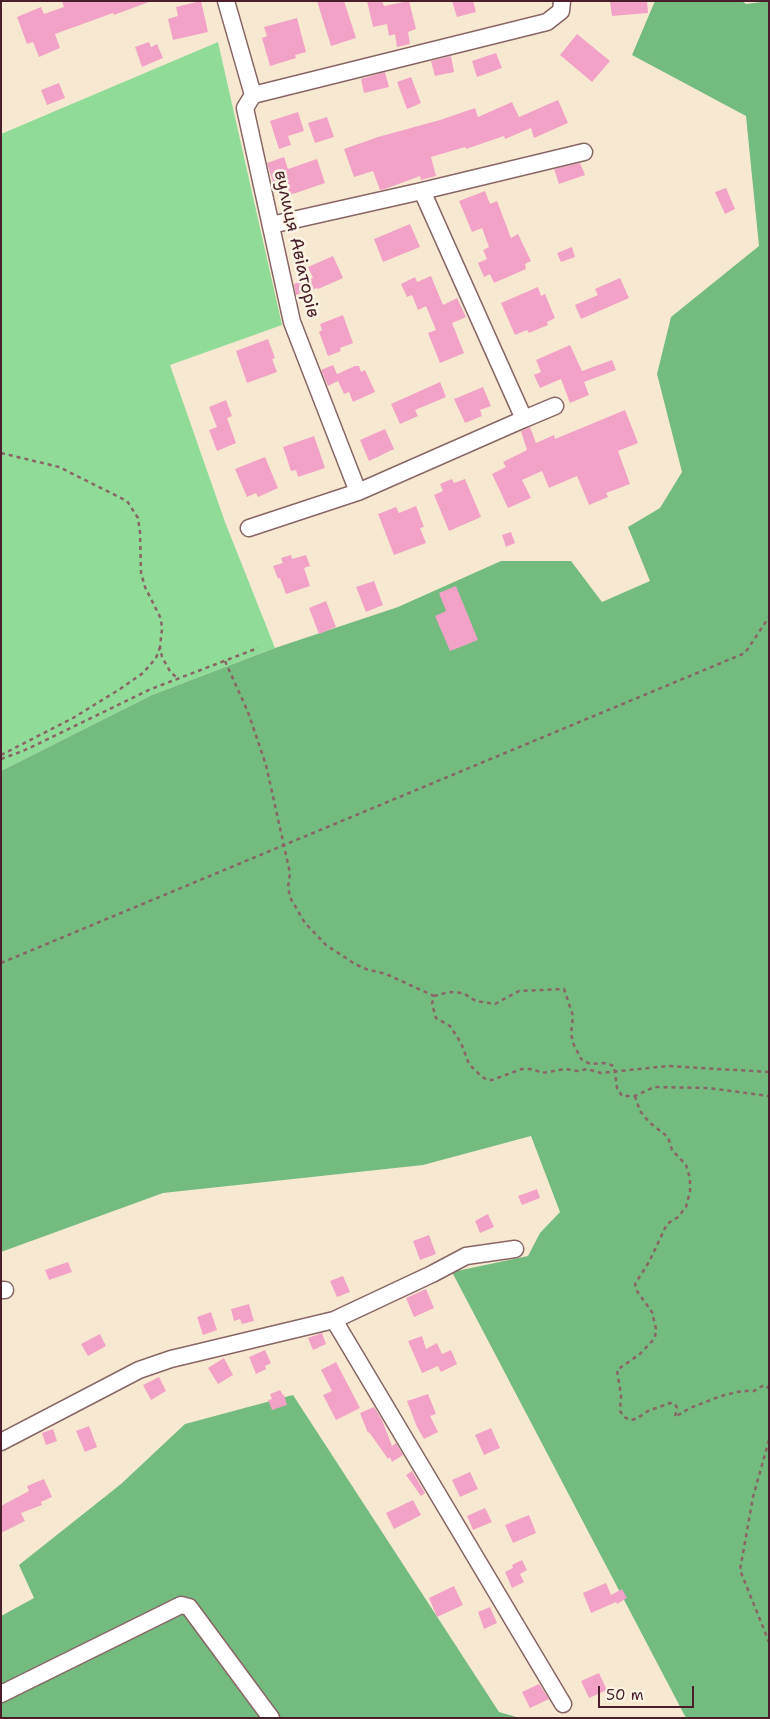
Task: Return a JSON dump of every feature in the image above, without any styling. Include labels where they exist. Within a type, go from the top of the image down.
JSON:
[{"type":"street","points":[[226,1],[253,95],[547,22],[560,10],[562,1]]},
{"type":"street","name":"вулиця Авіаторів","points":[[253,95],[245,108],[292,322],[358,492]]},
{"type":"street","points":[[271,225],[584,152]]},
{"type":"street","points":[[422,191],[524,419]]},
{"type":"street","points":[[249,528],[358,492],[555,406]]},
{"type":"street","points":[[1,1442],[139,1370],[171,1359],[334,1320],[466,1256],[515,1249]]},
{"type":"street","points":[[334,1320],[563,1704]]},
{"type":"street","points":[[1,1694],[181,1606],[189,1607],[271,1718]]},
{"type":"path","points":[[1,454],[59,467],[127,501],[138,518],[141,573],[145,588],[161,619],[162,629],[160,647],[156,658],[142,673],[120,689],[1,757]]},
{"type":"path","points":[[1,963],[745,653],[769,617]]},
{"type":"path","points":[[160,647],[162,657],[171,673],[179,679]]},
{"type":"path","points":[[1,757],[23,751],[151,689],[258,648]]},
{"type":"path","points":[[225,661],[248,712],[266,765],[290,873],[288,888],[291,899],[305,923],[326,945],[355,964],[386,974],[434,996],[450,992],[463,993],[476,1001],[495,1004],[519,991],[564,989],[573,1016],[571,1034],[581,1059],[590,1064],[605,1063],[614,1066],[617,1088],[622,1096],[635,1096],[654,1087],[708,1088],[769,1096]]},
{"type":"path","points":[[434,996],[432,1004],[436,1018],[450,1026],[461,1043],[469,1064],[474,1071],[487,1080],[496,1079],[522,1069],[532,1069],[542,1073],[565,1069],[578,1071],[587,1069],[601,1073],[668,1066],[769,1072]]},
{"type":"path","points":[[635,1096],[640,1110],[649,1122],[668,1137],[672,1150],[686,1165],[690,1178],[690,1192],[686,1207],[678,1217],[667,1224],[649,1262],[635,1284],[637,1291],[652,1312],[656,1329],[655,1338],[640,1354],[617,1370],[617,1380],[620,1385],[620,1411],[624,1417],[630,1420],[670,1403],[675,1404],[677,1408],[676,1417],[690,1408],[721,1396],[742,1391],[754,1391],[764,1386],[769,1388]]},
{"type":"path","points":[[769,1440],[753,1497],[740,1570],[769,1642]]},
{"type":"green space","points":[[655,1],[742,1],[746,4],[769,1],[769,1718],[686,1718],[452,1272],[528,1256],[540,1233],[560,1212],[531,1136],[423,1165],[163,1193],[1,1252],[1,771],[152,695],[275,648],[398,607],[501,561],[571,561],[602,602],[650,581],[628,527],[660,508],[682,472],[657,374],[671,317],[759,246],[746,116],[632,55]]},
{"type":"green space","points":[[218,42],[282,325],[170,365],[225,522],[275,648],[152,695],[1,771],[1,134]]},
{"type":"green space","points":[[293,1395],[499,1712],[520,1718],[1,1718],[1,1616],[34,1598],[19,1565],[121,1484],[185,1424]]},
{"type":"building","points":[[62,1],[149,2],[55,34],[60,48],[39,57],[33,42],[27,44],[17,17],[41,7],[44,14],[64,7]]},
{"type":"building","points":[[201,1],[208,32],[173,40],[168,19],[178,16],[176,7]]},
{"type":"building","points":[[317,1],[344,1],[356,38],[331,46]]},
{"type":"building","points":[[367,1],[382,1],[384,6],[409,1],[416,29],[408,32],[410,44],[397,47],[395,34],[389,36],[387,24],[373,27]]},
{"type":"building","points":[[452,1],[473,1],[476,12],[457,17]]},
{"type":"building","points":[[647,1],[648,13],[612,16],[610,2]]},
{"type":"building","points":[[297,18],[306,52],[295,55],[296,58],[270,66],[262,38],[267,36],[264,27]]},
{"type":"building","points":[[577,34],[610,61],[592,82],[560,55]]},
{"type":"building","points":[[149,42],[151,47],[157,44],[163,58],[142,67],[135,47]]},
{"type":"building","points":[[496,53],[502,68],[477,77],[472,61]]},
{"type":"building","points":[[451,56],[454,72],[435,76],[431,61]]},
{"type":"building","points":[[385,72],[389,87],[364,93],[361,79]]},
{"type":"building","points":[[411,77],[421,103],[407,109],[397,82]]},
{"type":"building","points":[[59,83],[65,98],[47,105],[41,90]]},
{"type":"building","points":[[558,100],[568,123],[534,138],[531,128],[505,139],[504,136],[466,149],[465,147],[431,157],[436,176],[421,180],[420,176],[385,189],[380,190],[373,171],[354,177],[344,149],[475,108],[478,117],[512,102],[519,117]]},
{"type":"building","points":[[298,112],[304,131],[288,136],[291,145],[279,149],[270,121]]},
{"type":"building","points":[[327,117],[334,137],[315,143],[308,123]]},
{"type":"building","points":[[284,157],[288,169],[317,159],[325,183],[290,195],[284,178],[273,182],[267,163]]},
{"type":"building","points":[[580,163],[585,175],[559,184],[554,169]]},
{"type":"building","points":[[726,188],[735,209],[725,214],[715,192]]},
{"type":"building","points":[[485,191],[490,204],[497,201],[511,238],[518,234],[531,261],[525,264],[526,269],[494,283],[490,274],[484,277],[478,263],[487,259],[483,250],[489,247],[482,228],[472,232],[459,201]]},
{"type":"building","points":[[410,224],[420,247],[383,262],[374,239]]},
{"type":"building","points":[[572,247],[575,257],[561,262],[557,253]]},
{"type":"building","points":[[333,256],[343,278],[318,289],[296,295],[294,284],[313,278],[308,267]]},
{"type":"building","points":[[431,276],[443,305],[457,298],[466,317],[452,323],[464,353],[440,363],[428,333],[436,330],[426,306],[418,310],[412,295],[407,297],[401,284],[415,277],[417,282]]},
{"type":"building","points":[[620,278],[629,298],[581,319],[575,305],[598,295],[595,289]]},
{"type":"building","points":[[538,287],[541,296],[545,294],[555,318],[547,322],[548,325],[529,333],[527,330],[515,335],[501,303]]},
{"type":"building","points":[[343,315],[353,343],[340,348],[341,351],[328,356],[319,332],[322,330],[320,324]]},
{"type":"building","points":[[268,339],[275,358],[272,359],[277,372],[247,383],[236,351]]},
{"type":"building","points":[[570,345],[582,371],[612,360],[616,370],[584,382],[589,395],[570,403],[561,379],[540,388],[534,375],[541,372],[536,360]]},
{"type":"building","points":[[333,365],[337,374],[359,366],[361,372],[365,370],[375,392],[353,402],[349,392],[344,394],[338,381],[328,386],[321,370]]},
{"type":"building","points":[[440,382],[446,397],[415,410],[418,416],[400,424],[391,404]]},
{"type":"building","points":[[483,387],[491,406],[480,410],[482,416],[465,423],[454,399]]},
{"type":"building","points":[[226,400],[232,416],[227,418],[236,443],[217,451],[209,430],[217,427],[209,407]]},
{"type":"building","points":[[625,410],[638,443],[618,451],[630,484],[606,493],[608,497],[589,505],[577,476],[549,488],[542,471],[522,480],[531,498],[508,508],[492,474],[506,467],[503,462],[527,450],[521,431],[530,427],[536,443],[554,435],[555,439]]},
{"type":"building","points":[[385,429],[394,449],[369,461],[360,440]]},
{"type":"building","points":[[314,436],[325,468],[298,477],[296,470],[291,471],[283,447]]},
{"type":"building","points":[[265,457],[278,488],[258,497],[256,493],[247,497],[235,469]]},
{"type":"building","points":[[452,479],[454,483],[465,479],[481,517],[449,531],[434,495],[443,491],[440,484]]},
{"type":"building","points":[[416,506],[424,527],[420,528],[426,543],[394,555],[378,514],[396,507],[399,513]]},
{"type":"building","points":[[511,532],[515,543],[506,547],[502,535]]},
{"type":"building","points":[[291,555],[292,559],[306,555],[310,566],[304,568],[310,586],[286,594],[273,566],[283,563],[281,558]]},
{"type":"building","points":[[374,581],[383,605],[366,612],[356,587]]},
{"type":"building","points":[[456,586],[478,640],[450,651],[435,616],[446,611],[439,593]]},
{"type":"building","points":[[326,601],[336,627],[319,634],[309,608]]},
{"type":"building","points":[[537,1189],[540,1198],[522,1205],[518,1196]]},
{"type":"building","points":[[488,1214],[494,1227],[480,1233],[475,1221]]},
{"type":"building","points":[[429,1235],[436,1254],[420,1260],[413,1241]]},
{"type":"building","points":[[68,1262],[72,1272],[49,1280],[45,1270]]},
{"type":"building","points":[[343,1276],[350,1292],[337,1297],[330,1281]]},
{"type":"building","points":[[426,1289],[434,1308],[414,1317],[406,1298]]},
{"type":"building","points":[[249,1304],[254,1321],[242,1324],[240,1319],[234,1321],[231,1309]]},
{"type":"building","points":[[211,1312],[217,1330],[203,1335],[197,1317]]},
{"type":"building","points":[[322,1333],[326,1344],[313,1350],[308,1338]]},
{"type":"building","points":[[100,1334],[106,1346],[88,1356],[81,1344]]},
{"type":"building","points":[[422,1336],[426,1349],[437,1343],[442,1354],[451,1350],[457,1364],[441,1372],[438,1366],[422,1373],[408,1341]]},
{"type":"building","points":[[265,1350],[271,1363],[265,1366],[266,1369],[256,1374],[249,1357]]},
{"type":"building","points":[[224,1358],[233,1375],[218,1384],[208,1368]]},
{"type":"building","points":[[336,1362],[360,1408],[336,1420],[323,1395],[332,1391],[321,1370]]},
{"type":"building","points":[[159,1377],[166,1391],[151,1400],[143,1385]]},
{"type":"building","points":[[280,1390],[284,1395],[287,1405],[272,1410],[268,1400],[272,1399],[270,1394]]},
{"type":"building","points":[[428,1394],[436,1414],[430,1416],[438,1432],[424,1439],[407,1401]]},
{"type":"building","points":[[374,1407],[382,1420],[392,1446],[396,1443],[403,1455],[392,1462],[390,1457],[388,1459],[368,1433],[360,1413]]},
{"type":"building","points":[[89,1426],[97,1447],[85,1452],[76,1431]]},
{"type":"building","points":[[491,1428],[500,1448],[484,1455],[475,1435]]},
{"type":"building","points":[[53,1429],[57,1441],[46,1445],[42,1433]]},
{"type":"building","points":[[412,1471],[425,1493],[421,1496],[406,1475]]},
{"type":"building","points":[[470,1472],[478,1489],[460,1497],[452,1480]]},
{"type":"building","points":[[44,1479],[52,1497],[41,1502],[42,1505],[21,1513],[25,1521],[1,1533],[1,1506],[29,1491],[27,1486]]},
{"type":"building","points":[[413,1500],[421,1515],[394,1529],[386,1513]]},
{"type":"building","points":[[485,1508],[492,1522],[473,1530],[467,1516]]},
{"type":"building","points":[[529,1515],[536,1533],[513,1543],[505,1525]]},
{"type":"building","points":[[522,1560],[527,1570],[520,1574],[524,1582],[512,1588],[505,1572],[513,1568],[512,1565]]},
{"type":"building","points":[[606,1583],[611,1595],[622,1589],[627,1598],[617,1604],[616,1602],[591,1613],[583,1593]]},
{"type":"building","points":[[454,1586],[463,1605],[437,1617],[429,1598]]},
{"type":"building","points":[[490,1607],[497,1623],[484,1629],[478,1612]]},
{"type":"building","points":[[599,1673],[607,1690],[589,1698],[581,1681]]},
{"type":"building","points":[[539,1684],[549,1699],[530,1708],[522,1692]]}]
